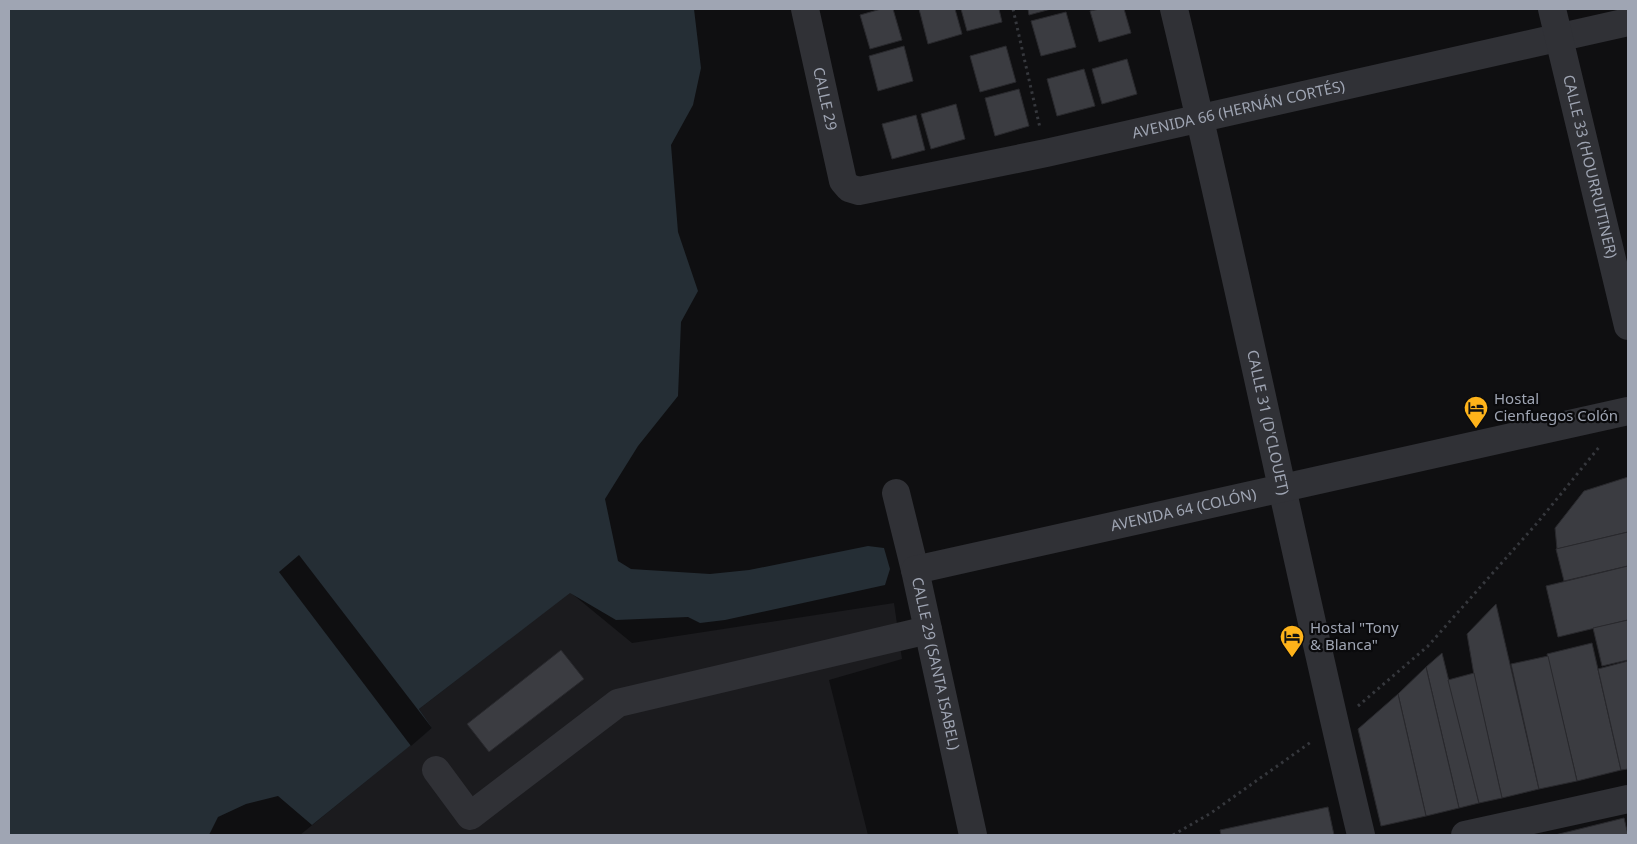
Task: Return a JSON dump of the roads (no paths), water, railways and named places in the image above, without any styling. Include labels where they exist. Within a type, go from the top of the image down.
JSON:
[{"type":"street","name":"CALLE 29","points":[[805,9],[843,181],[849,188]]},
{"type":"street","name":"CALLE 31 (D'CLOUET)","points":[[1174,9],[1360,835]]},
{"type":"street","name":"CALLE 33 (HOURRUITINER)","points":[[1552,9],[1628,326]]},
{"type":"street","name":"AVENIDA 66 (HERNÁN CORTÉS)","points":[[849,188],[858,191],[1046,153],[1628,22]]},
{"type":"street","name":"AVENIDA 64 (COLÓN)","points":[[915,570],[1628,412]]},
{"type":"street","name":"CALLE 29 (SANTA ISABEL)","points":[[896,493],[974,835]]},
{"type":"street","points":[[436,770],[470,816],[618,703],[928,630]]},
{"type":"street","points":[[1465,835],[1628,799]]},
{"type":"place","name":"Hostal Cienfuegos Colón","points":[[1476,429]]},
{"type":"place","name":"Hostal \"Tony & Blanca\"","points":[[1292,658]]}]
